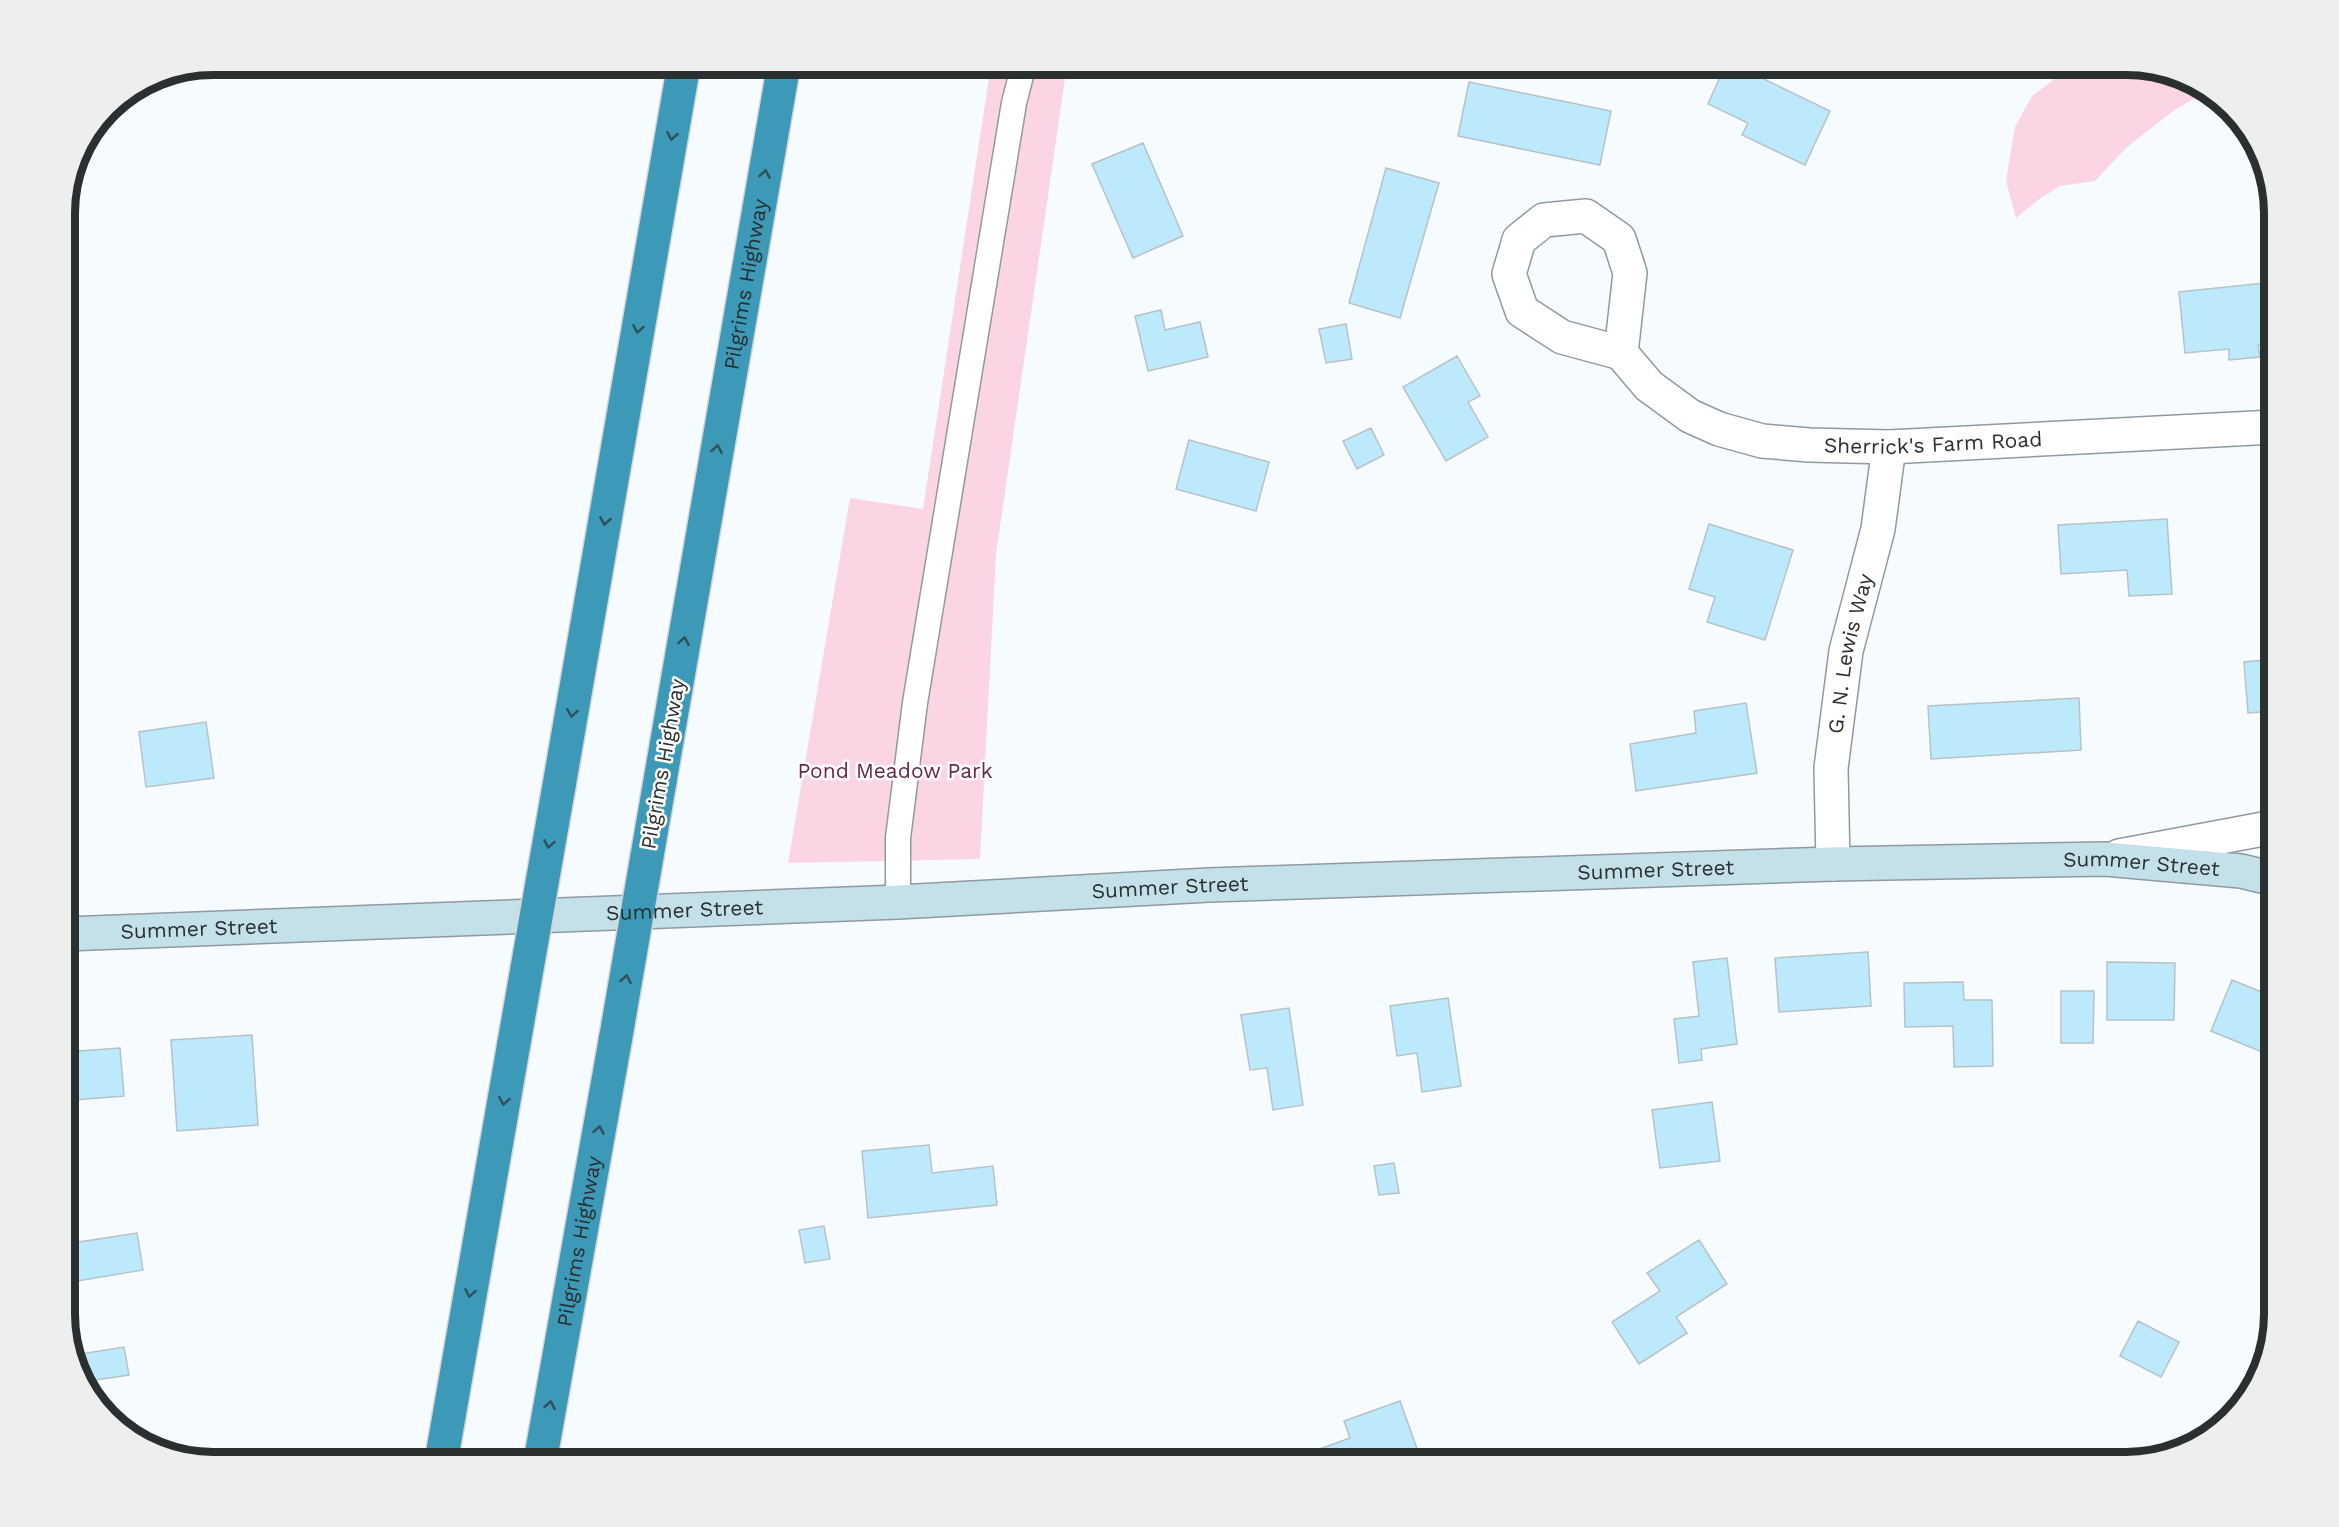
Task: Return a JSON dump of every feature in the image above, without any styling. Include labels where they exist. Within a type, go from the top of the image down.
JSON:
[{"type":"highway","points":[[443,1452],[682,75]]},
{"type":"highway","name":"Pilgrims Highway","points":[[542,1452],[782,75]]},
{"type":"street","name":"Sherrick's Farm Road","points":[[1621,353],[1649,386],[1690,416],[1719,429],[1762,441],[1888,447],[2264,428]]},
{"type":"street","name":"G. N. Lewis Way","points":[[1833,864],[1831,768],[1846,651],[1878,529],[1888,447]]},
{"type":"street","points":[[2105,859],[2264,829]]},
{"type":"street","name":"Summer Street","points":[[75,934],[898,902],[1209,885],[1833,864],[2105,859],[2241,871],[2264,877]]},
{"type":"lane","points":[[898,902],[898,838],[915,703],[1014,103],[1021,75]]},
{"type":"green space","name":"Pond Meadow Park","points":[[989,75],[1066,75],[996,554],[980,859],[788,863],[850,498],[923,509]]},
{"type":"green space","points":[[2060,75],[2144,76],[2179,85],[2199,96],[2173,111],[2126,148],[2095,181],[2060,186],[2016,218],[2006,181],[2015,127],[2032,96]]},
{"type":"building","points":[[1721,75],[1756,75],[1830,111],[1805,165],[1742,135],[1748,123],[1708,104]]},
{"type":"building","points":[[1469,82],[1611,111],[1600,165],[1458,136]]},
{"type":"building","points":[[1143,143],[1183,236],[1133,258],[1092,164]]},
{"type":"building","points":[[1386,168],[1439,183],[1400,318],[1349,303]]},
{"type":"building","points":[[2264,283],[2264,345],[2258,345],[2260,357],[2229,360],[2229,349],[2185,353],[2179,292]]},
{"type":"building","points":[[1161,310],[1165,330],[1200,322],[1208,357],[1148,371],[1135,316]]},
{"type":"building","points":[[1346,324],[1352,359],[1326,363],[1319,329]]},
{"type":"building","points":[[1457,356],[1480,396],[1468,402],[1488,437],[1446,461],[1403,387]]},
{"type":"building","points":[[1371,428],[1384,455],[1357,469],[1343,441]]},
{"type":"building","points":[[1189,440],[1269,462],[1256,511],[1176,489]]},
{"type":"building","points":[[2167,519],[2172,594],[2129,596],[2127,570],[2061,574],[2058,525]]},
{"type":"building","points":[[1709,524],[1793,550],[1765,640],[1707,622],[1715,597],[1689,589]]},
{"type":"building","points":[[2264,660],[2264,712],[2248,713],[2244,662]]},
{"type":"building","points":[[2079,698],[2081,750],[1931,759],[1928,706]]},
{"type":"building","points":[[1746,703],[1757,773],[1636,791],[1630,744],[1696,733],[1694,711]]},
{"type":"building","points":[[206,722],[214,778],[146,787],[139,732]]},
{"type":"building","points":[[1868,952],[1871,1006],[1779,1012],[1775,958]]},
{"type":"building","points":[[1727,958],[1737,1044],[1701,1049],[1702,1060],[1679,1063],[1674,1019],[1699,1016],[1693,962]]},
{"type":"building","points":[[2107,962],[2175,963],[2174,1020],[2107,1020]]},
{"type":"building","points":[[2232,980],[2264,993],[2264,1053],[2211,1031]]},
{"type":"building","points":[[1963,982],[1964,1000],[1992,1000],[1993,1066],[1954,1067],[1953,1026],[1905,1027],[1904,983]]},
{"type":"building","points":[[2061,991],[2094,991],[2093,1043],[2061,1043]]},
{"type":"building","points":[[1448,998],[1461,1086],[1422,1092],[1417,1053],[1397,1056],[1390,1006]]},
{"type":"building","points":[[1289,1008],[1303,1105],[1273,1110],[1267,1068],[1250,1070],[1241,1015]]},
{"type":"building","points":[[252,1035],[258,1125],[177,1131],[171,1040]]},
{"type":"building","points":[[120,1048],[124,1096],[75,1100],[75,1051]]},
{"type":"building","points":[[1712,1102],[1720,1161],[1660,1168],[1652,1110]]},
{"type":"building","points":[[929,1145],[932,1173],[993,1166],[997,1205],[868,1218],[862,1151]]},
{"type":"building","points":[[1394,1163],[1399,1193],[1379,1195],[1374,1166]]},
{"type":"building","points":[[824,1226],[830,1259],[805,1263],[799,1230]]},
{"type":"building","points":[[137,1233],[143,1270],[75,1281],[75,1243]]},
{"type":"building","points":[[1699,1240],[1727,1284],[1676,1317],[1687,1333],[1639,1364],[1612,1322],[1660,1291],[1647,1273]]},
{"type":"building","points":[[2138,1321],[2179,1342],[2161,1377],[2120,1356]]},
{"type":"building","points":[[124,1347],[129,1375],[92,1381],[81,1354]]},
{"type":"building","points":[[1400,1401],[1418,1452],[1311,1452],[1350,1438],[1344,1421]]}]
